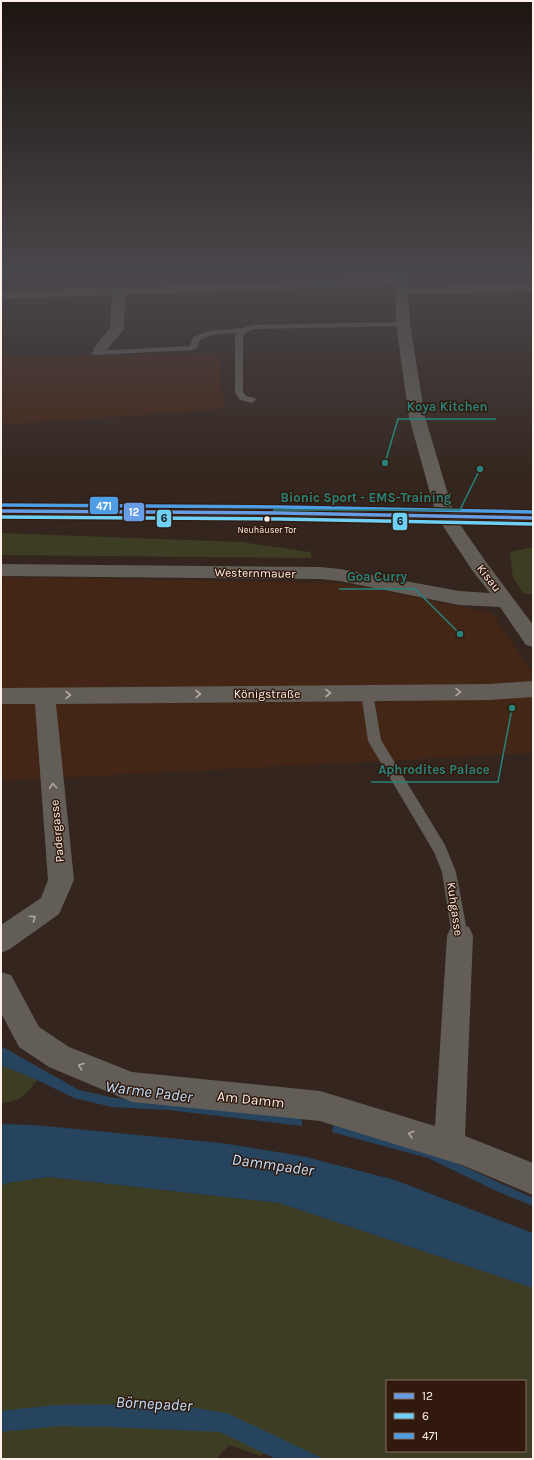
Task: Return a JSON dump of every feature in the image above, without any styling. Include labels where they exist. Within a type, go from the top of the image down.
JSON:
[{"type":"main road","points":[[406,342],[417,417],[446,516]]},
{"type":"main road","points":[[1,511],[281,513],[533,518]]},
{"type":"street","points":[[97,351],[105,342]]},
{"type":"street","name":"Kisau","points":[[446,516],[479,566],[530,630]]},
{"type":"street","name":"Westernmauer","points":[[1,570],[320,573],[340,575],[459,598],[506,600]]},
{"type":"street","name":"Königstraße","points":[[1,696],[490,692],[533,689]]},
{"type":"street","name":"Padergasse","points":[[1,940],[50,906],[61,880],[45,695]]},
{"type":"street","name":"Kuhgasse","points":[[449,1146],[460,936]]},
{"type":"street","name":"Am Damm","points":[[1,985],[29,1037],[59,1057],[132,1087],[320,1106],[449,1146],[533,1179]]},
{"type":"lane","points":[[97,351],[193,348],[195,342]]},
{"type":"lane","points":[[239,342],[239,392],[243,398],[252,400]]},
{"type":"lane","name":"Kuhgasse","points":[[367,693],[375,741],[440,849],[449,872],[460,936]]},
{"type":"shaded area","points":[[219,354],[224,409],[1,425],[1,356]]},
{"type":"shaded area","points":[[1,533],[241,542],[310,552],[312,558],[1,555]]},
{"type":"shaded area","points":[[533,547],[533,594],[524,594],[513,578],[510,552]]},
{"type":"shaded area","points":[[1,577],[335,583],[363,587],[492,613],[533,673],[533,753],[1,781]]},
{"type":"shaded area","points":[[1,1065],[37,1080],[26,1093],[18,1099],[1,1103]]},
{"type":"shaded area","points":[[49,1177],[279,1203],[533,1288],[533,1459],[317,1459],[285,1444],[260,1456],[229,1445],[216,1459],[1,1459],[1,1186],[6,1183]]},
{"type":"water","points":[[1,1046],[79,1090],[115,1098],[167,1102],[302,1118],[302,1126],[168,1110],[112,1107],[74,1098],[1,1065]]},
{"type":"water","points":[[334,1123],[430,1151],[533,1198],[533,1206],[492,1189],[428,1158],[332,1132]]},
{"type":"water","name":"Dammpader","points":[[1,1124],[34,1125],[221,1143],[302,1156],[395,1180],[533,1233],[533,1288],[279,1203],[49,1177],[7,1183],[1,1186]]},
{"type":"water","points":[[169,1404],[227,1413],[324,1459],[276,1459],[220,1432],[59,1426],[1,1432],[1,1411],[54,1405]]},
{"type":"transit line","name":"471","points":[[1,505],[281,507],[533,512]]},
{"type":"transit line","name":"12","points":[[1,511],[281,513],[533,518]]},
{"type":"transit line","name":"6","points":[[1,517],[281,519],[533,524]]},
{"type":"place","name":"Koya Kitchen","points":[[385,463]]},
{"type":"place","name":"Bionic Sport - EMS-Training","points":[[480,469]]},
{"type":"place","name":"Neuhäuser Tor","points":[[267,519]]},
{"type":"place","name":"Goa Curry","points":[[460,634]]},
{"type":"place","name":"Aphrodites Palace","points":[[512,708]]},
{"type":"water label","name":"Warme Pader","points":[[149,1091]]},
{"type":"water label","name":"Börnepader","points":[[154,1403]]}]
